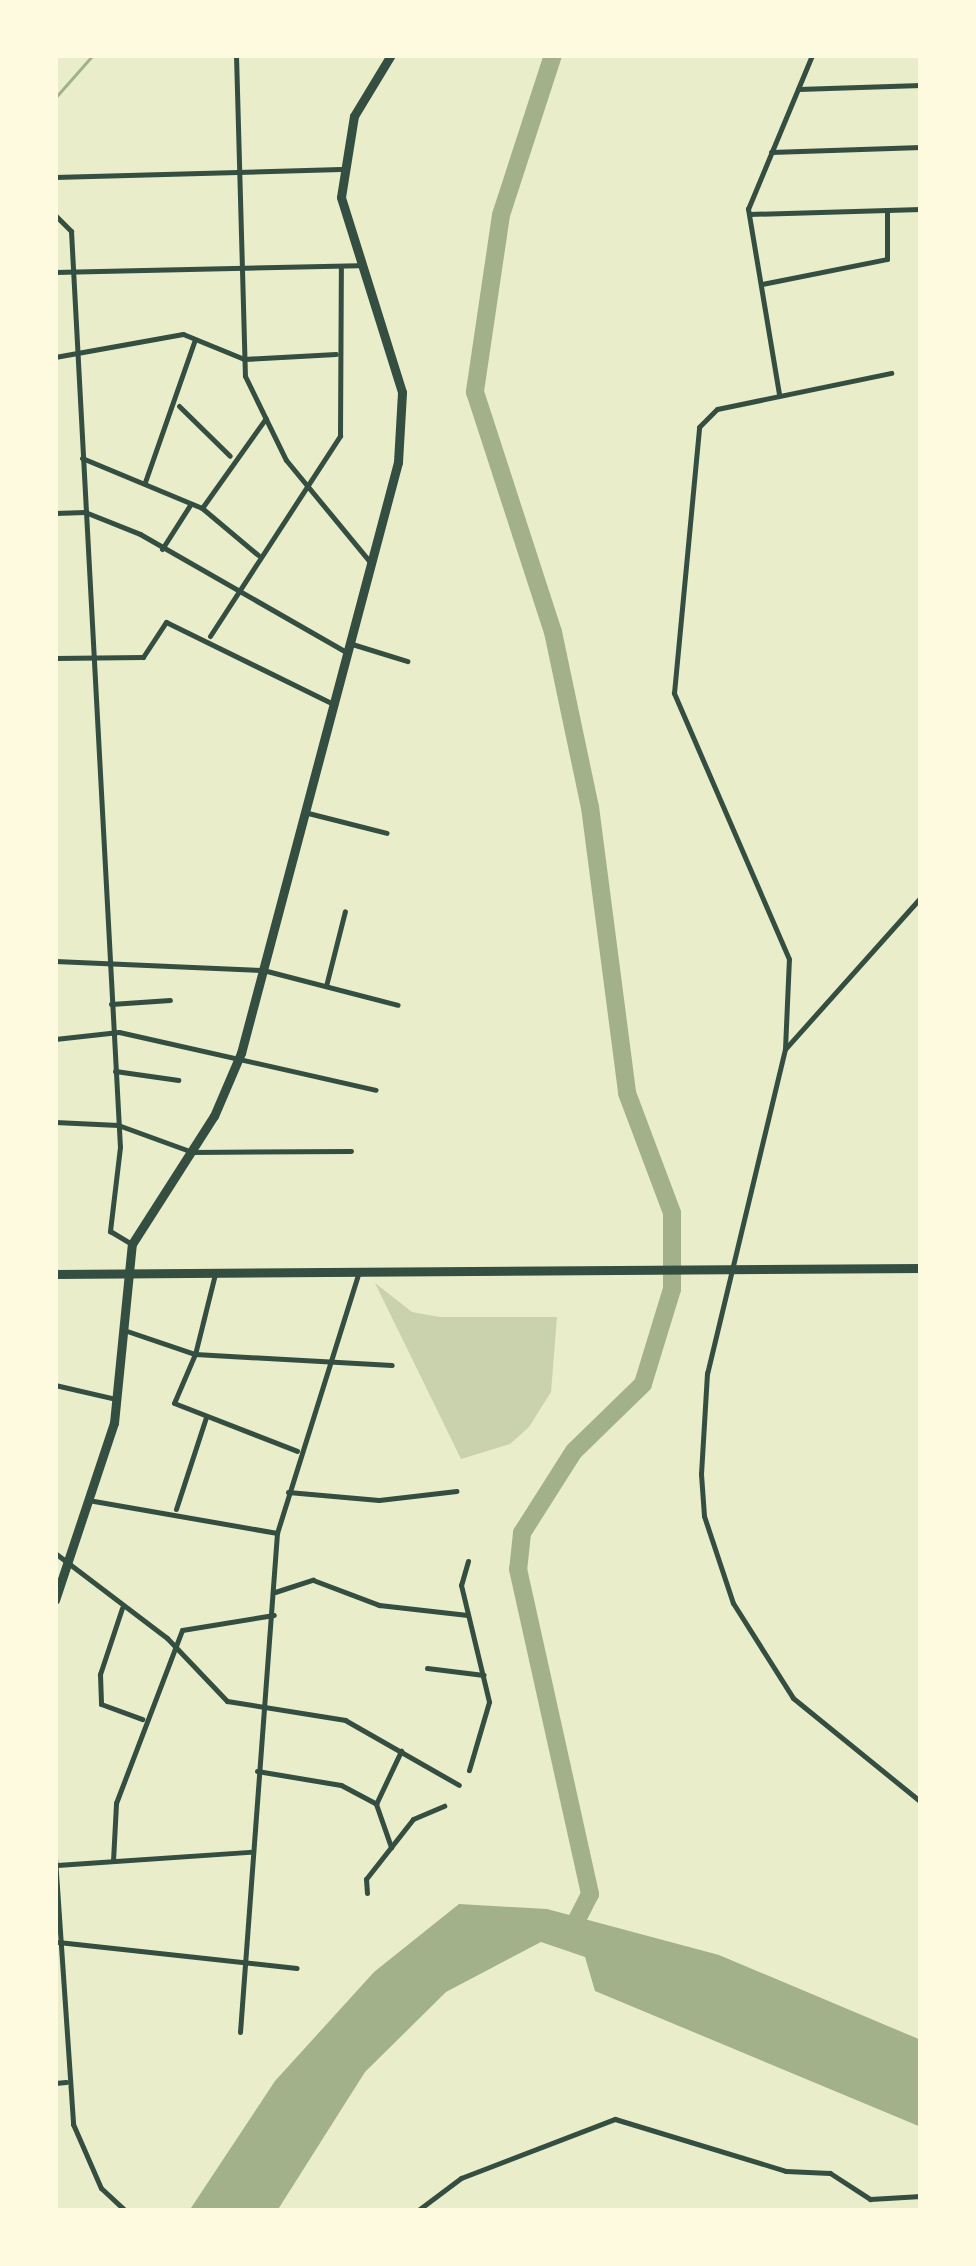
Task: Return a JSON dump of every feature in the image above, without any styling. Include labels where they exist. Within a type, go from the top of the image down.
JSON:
[{"type":"main road","points":[[55,1600],[119,1399],[126,1274],[132,1244],[192,1152],[241,1053],[308,813],[404,419],[395,361],[358,265],[341,169],[354,116],[391,55]]},
{"type":"main road","points":[[55,1274],[921,1268]]},
{"type":"street","points":[[236,55],[244,360],[266,418],[304,484],[370,562]]},
{"type":"street","points":[[779,394],[749,214],[812,55]]},
{"type":"street","points":[[798,89],[921,85]]},
{"type":"street","points":[[771,152],[921,147]]},
{"type":"street","points":[[55,177],[341,169]]},
{"type":"street","points":[[749,214],[921,209]]},
{"type":"street","points":[[761,284],[888,259],[887,210]]},
{"type":"street","points":[[55,216],[70,231],[94,656],[118,1125],[110,1231],[132,1244]]},
{"type":"street","points":[[55,272],[358,265]]},
{"type":"street","points":[[210,636],[304,484],[340,436],[336,354],[341,266]]},
{"type":"street","points":[[55,357],[194,339],[244,360],[336,354]]},
{"type":"street","points":[[145,482],[178,406],[194,339]]},
{"type":"street","points":[[890,373],[779,394],[702,419],[674,680],[680,715],[789,959],[785,1049],[756,1187],[727,1270],[707,1372],[701,1474],[714,1556],[792,1698],[921,1802]]},
{"type":"street","points":[[178,406],[231,457]]},
{"type":"street","points":[[202,508],[231,457],[266,418]]},
{"type":"street","points":[[82,458],[202,508],[258,555]]},
{"type":"street","points":[[162,550],[190,505]]},
{"type":"street","points":[[55,513],[85,512],[348,648],[407,662]]},
{"type":"street","points":[[55,658],[143,657],[166,622],[210,636],[334,704]]},
{"type":"street","points":[[308,813],[387,832]]},
{"type":"street","points":[[785,1049],[921,898]]},
{"type":"street","points":[[326,986],[346,912]]},
{"type":"street","points":[[55,961],[263,970],[398,1005]]},
{"type":"street","points":[[111,1004],[170,1000]]},
{"type":"street","points":[[55,1039],[112,1032],[241,1053],[376,1090]]},
{"type":"street","points":[[115,1070],[178,1080]]},
{"type":"street","points":[[55,1122],[118,1125],[192,1152],[351,1152]]},
{"type":"street","points":[[215,1274],[195,1354],[173,1398],[206,1417],[297,1451]]},
{"type":"street","points":[[240,2032],[250,1852],[274,1614],[277,1533],[297,1451],[331,1365],[358,1274]]},
{"type":"street","points":[[124,1330],[195,1354],[331,1365],[392,1365]]},
{"type":"street","points":[[55,1385],[119,1399]]},
{"type":"street","points":[[88,1500],[160,1518],[176,1509],[206,1417]]},
{"type":"street","points":[[288,1492],[379,1500],[456,1491]]},
{"type":"street","points":[[176,1509],[277,1533]]},
{"type":"street","points":[[55,1554],[173,1646],[227,1701],[264,1714],[345,1720],[459,1785]]},
{"type":"street","points":[[468,1561],[467,1615],[490,1702],[469,1770]]},
{"type":"street","points":[[274,1592],[313,1580],[378,1606],[467,1615]]},
{"type":"street","points":[[122,1608],[100,1674],[102,1704],[142,1719]]},
{"type":"street","points":[[112,1861],[116,1803],[142,1719],[173,1646],[193,1621],[274,1614]]},
{"type":"street","points":[[428,1668],[484,1675]]},
{"type":"street","points":[[376,1804],[401,1750]]},
{"type":"street","points":[[258,1771],[340,1785],[376,1804],[391,1847]]},
{"type":"street","points":[[366,1893],[366,1879],[413,1819],[444,1806]]},
{"type":"street","points":[[126,2211],[101,2188],[78,2144],[66,2082],[56,1942],[56,1861],[250,1852]]},
{"type":"street","points":[[56,1942],[297,1968]]},
{"type":"street","points":[[55,2083],[66,2082]]},
{"type":"street","points":[[417,2211],[461,2178],[615,2119],[786,2171],[830,2173],[870,2200],[921,2196]]},
{"type":"shaded area","points":[[375,1283],[412,1312],[440,1317],[557,1317],[551,1392],[529,1427],[510,1444],[461,1459]]},
{"type":"shaded area","points":[[459,1904],[547,1909],[719,1955],[921,2040],[921,2127],[595,1991],[585,1957],[541,1942],[446,1992],[365,2072],[277,2211],[189,2211],[275,2081],[374,1972]]},
{"type":"waterway","points":[[55,98],[93,55]]},
{"type":"waterway","points":[[553,55],[501,215],[475,392],[553,632],[590,807],[627,1093],[672,1213],[672,1289],[643,1384],[574,1451],[522,1533],[518,1569],[590,1894],[574,1926]]}]
